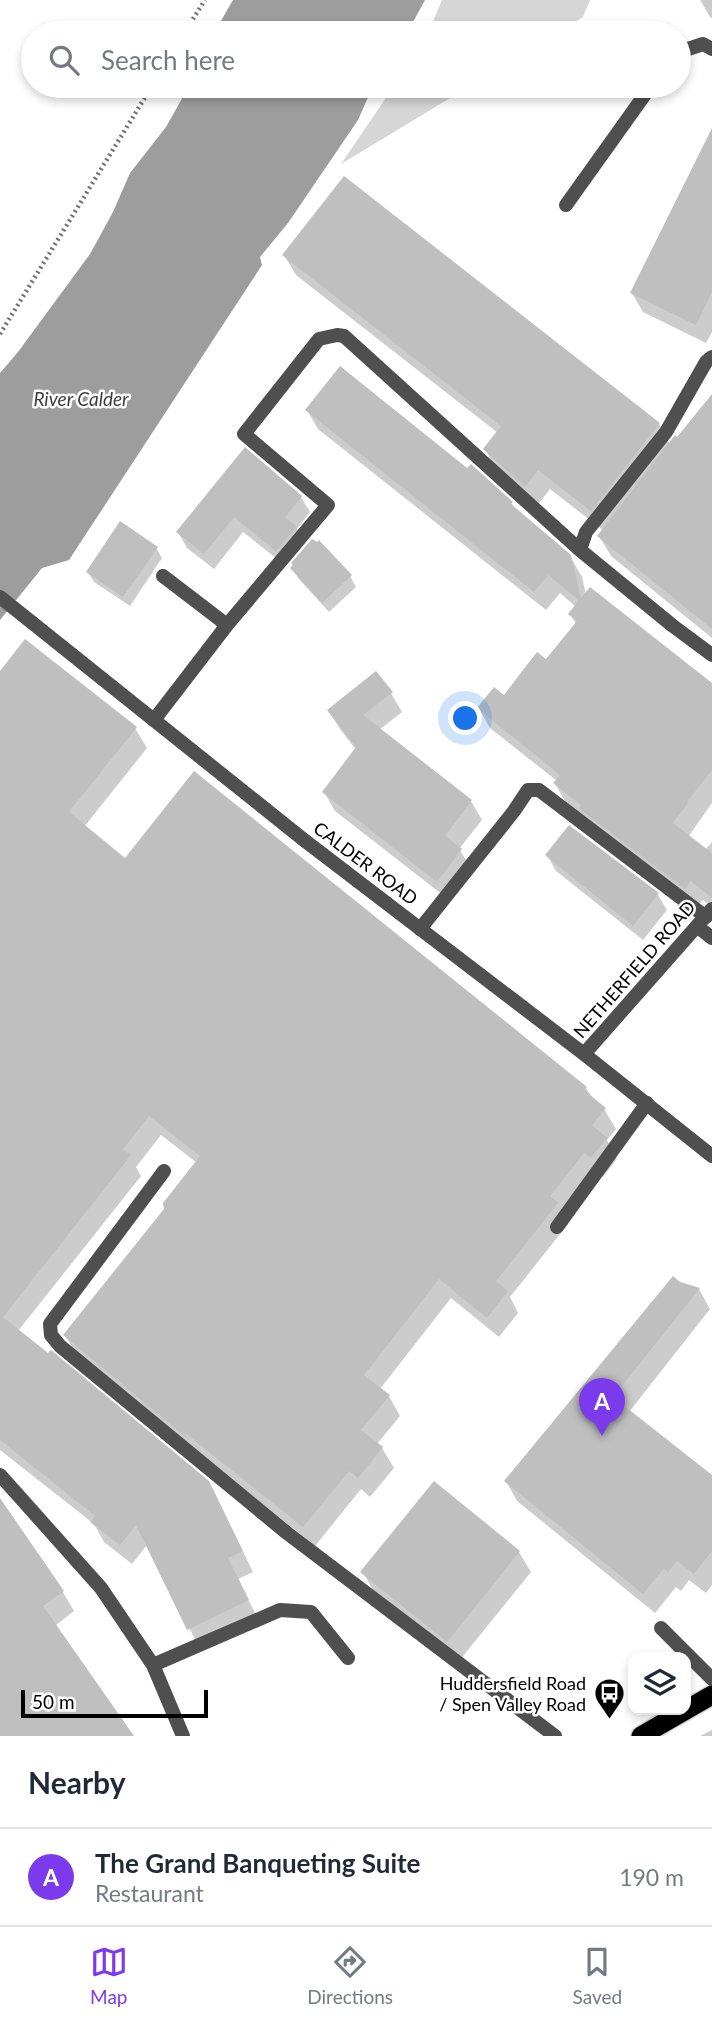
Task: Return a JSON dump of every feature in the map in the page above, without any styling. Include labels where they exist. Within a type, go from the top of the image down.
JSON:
[{"type":"highway","points":[[641,1736],[712,1695]]},
{"type":"street","points":[[691,48],[703,44],[712,49]]},
{"type":"street","points":[[566,205],[642,98]]},
{"type":"street","points":[[154,720],[227,625],[328,505],[244,434],[319,340],[329,336],[344,336],[357,346],[580,550],[673,626],[711,651]]},
{"type":"street","points":[[580,550],[586,532],[666,432],[706,362],[712,357]]},
{"type":"street","points":[[163,576],[227,625]]},
{"type":"street","name":"CALDER ROAD","points":[[0,597],[304,840],[584,1054],[712,1156]]},
{"type":"street","points":[[420,929],[528,790],[539,790],[705,918],[712,938]]},
{"type":"street","name":"NETHERFIELD ROAD","points":[[584,1054],[705,918]]},
{"type":"street","points":[[556,1227],[647,1104]]},
{"type":"street","points":[[164,1171],[50,1324],[51,1335],[60,1346],[286,1533],[555,1736]]},
{"type":"street","points":[[0,1475],[101,1588],[153,1665],[183,1736]]},
{"type":"street","points":[[153,1665],[280,1610],[311,1612],[348,1658]]},
{"type":"street","points":[[661,1628],[712,1679]]},
{"type":"path","points":[[192,21],[205,0]]},
{"type":"path","points":[[0,334],[145,98]]},
{"type":"shaded area","points":[[442,0],[590,0],[583,17],[576,21],[433,21]]},
{"type":"shaded area","points":[[386,98],[450,98],[341,164]]},
{"type":"water","points":[[233,0],[425,0],[414,21],[221,21]]},
{"type":"water","name":"River Calder","points":[[182,98],[368,98],[358,120],[288,223],[260,257],[262,265],[69,560],[42,568],[0,620],[0,373],[90,254],[130,173],[166,127]]},
{"type":"building","points":[[712,128],[712,292],[696,325],[630,293]]},
{"type":"building","points":[[344,176],[660,423],[591,511],[538,470],[525,487],[483,449],[501,426],[282,255]]},
{"type":"building","points":[[340,366],[467,468],[471,464],[513,502],[511,504],[571,555],[581,598],[590,587],[712,683],[712,770],[673,823],[712,853],[712,898],[691,881],[685,889],[581,810],[581,805],[553,783],[560,775],[477,708],[494,687],[504,695],[537,652],[546,659],[577,621],[568,614],[579,600],[548,575],[534,592],[305,410]]},
{"type":"building","points":[[712,394],[712,629],[597,536],[675,435],[677,437]]},
{"type":"building","points":[[245,447],[302,496],[285,517],[297,527],[276,551],[234,517],[204,554],[176,532]]},
{"type":"building","points":[[120,521],[158,547],[123,597],[86,572]]},
{"type":"building","points":[[312,539],[317,542],[319,540],[352,575],[322,603],[290,568],[293,565],[291,563]]},
{"type":"building","points":[[25,639],[137,727],[69,812],[125,858],[194,771],[587,1087],[584,1090],[606,1108],[592,1125],[607,1138],[591,1158],[584,1153],[550,1196],[558,1203],[496,1281],[508,1291],[487,1318],[439,1279],[364,1375],[390,1395],[361,1430],[383,1447],[358,1478],[349,1471],[303,1527],[184,1432],[188,1439],[63,1335],[164,1209],[163,1203],[200,1156],[149,1116],[123,1149],[131,1155],[3,1317],[48,1353],[51,1350],[209,1481],[243,1551],[228,1558],[249,1600],[187,1630],[136,1525],[120,1545],[90,1522],[95,1516],[0,1440],[0,671]]},
{"type":"building","points":[[376,671],[393,692],[363,715],[472,800],[445,836],[462,849],[437,882],[322,792],[356,747],[327,710]]},
{"type":"building","points":[[569,825],[659,893],[633,926],[545,855]]},
{"type":"building","points":[[673,1276],[680,1282],[700,1288],[613,1397],[712,1475],[712,1551],[694,1574],[677,1561],[668,1572],[664,1568],[643,1594],[504,1481]]},
{"type":"building","points":[[434,1481],[520,1551],[447,1642],[360,1572]]},
{"type":"building","points":[[0,1498],[64,1591],[43,1606],[134,1736],[0,1736]]},
{"type":"place","name":"The Grand Banqueting Suite","points":[[602,1436]]},
{"type":"place","name":"Huddersfield Road / Spen Valley Road","points":[[609,1720]]}]
